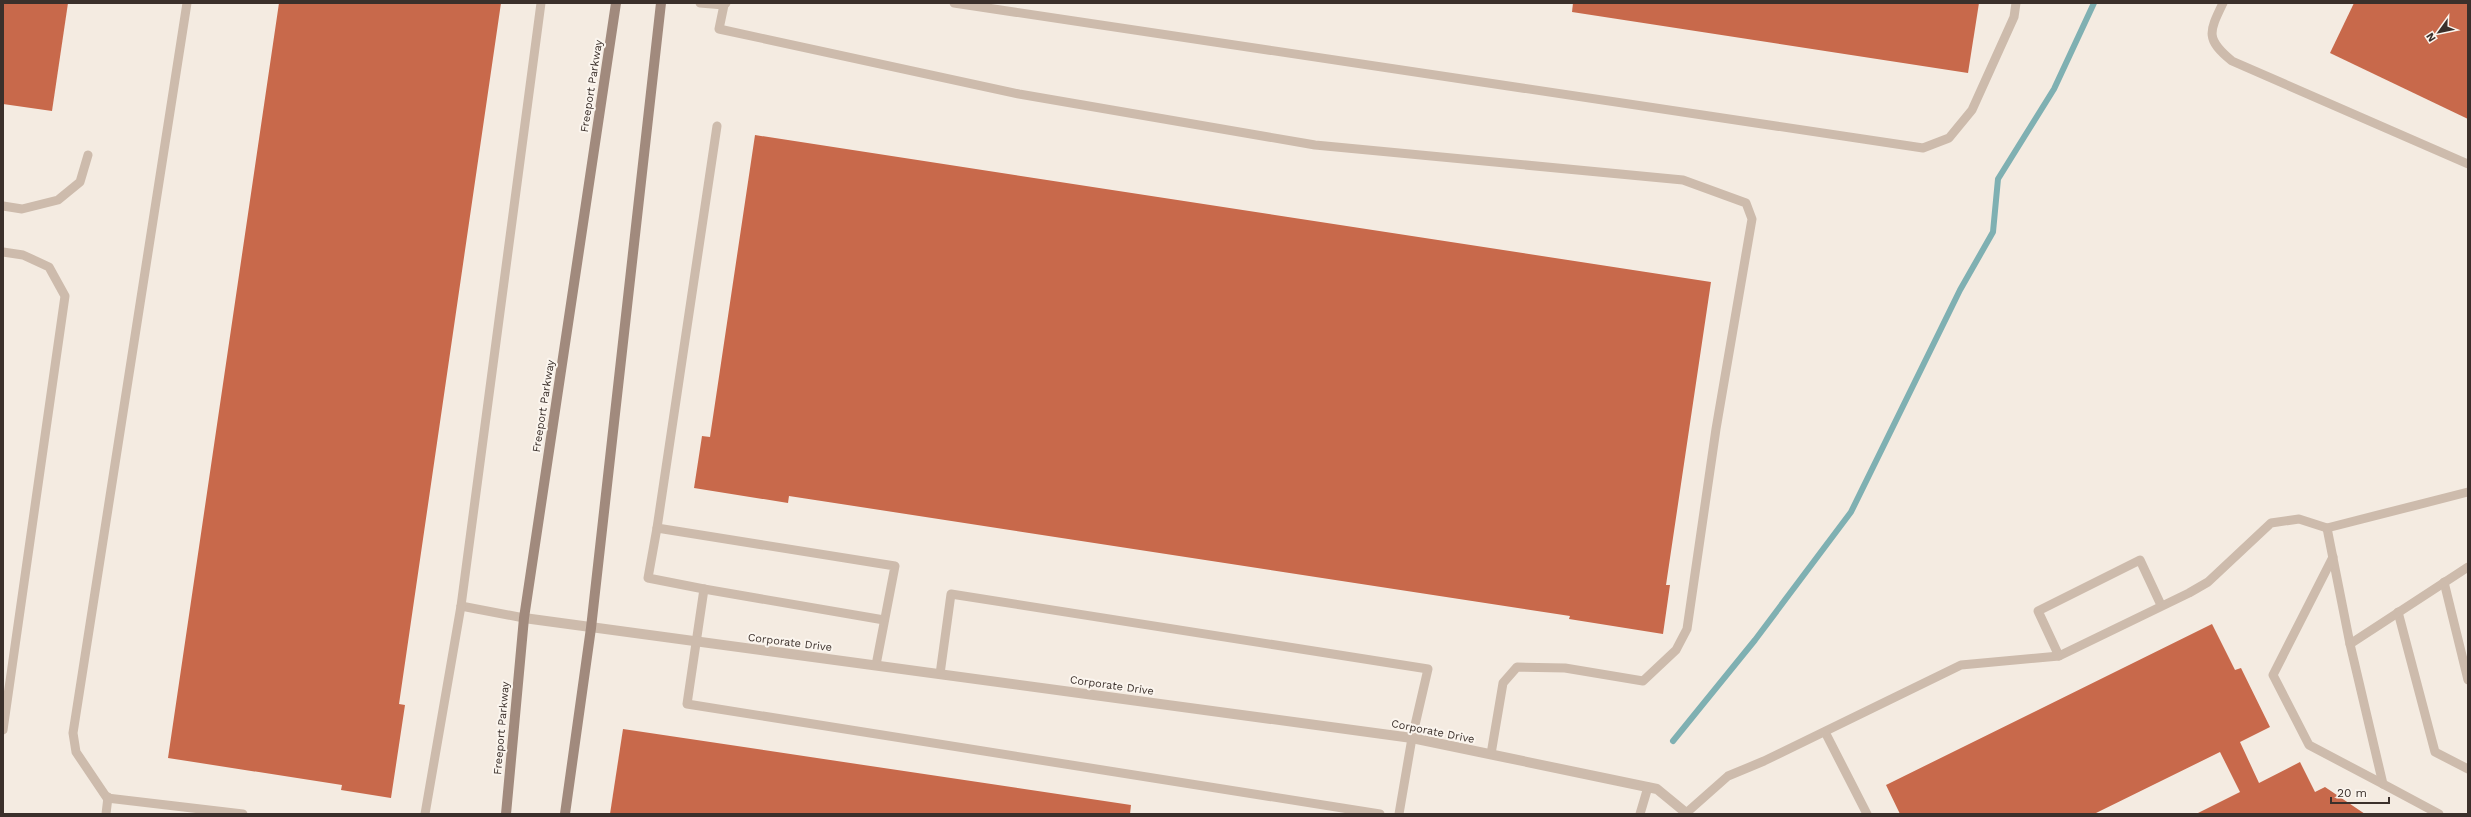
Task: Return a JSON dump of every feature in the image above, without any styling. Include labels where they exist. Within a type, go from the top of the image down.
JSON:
[{"type":"main road","name":"Freeport Parkway","points":[[506,814],[524,618],[616,3]]},
{"type":"main road","points":[[565,814],[591,628],[662,3]]},
{"type":"street","name":"Corporate Drive","points":[[524,618],[1412,738],[1657,789],[1685,813]]},
{"type":"lane","points":[[187,3],[73,733],[76,752],[93,780],[108,797],[243,814]]},
{"type":"lane","points":[[425,814],[461,606],[540,3]]},
{"type":"lane","points":[[700,3],[725,4],[719,29],[1019,94],[1315,145],[1683,180],[1746,203],[1752,219],[1716,429],[1687,629],[1676,650],[1643,681],[1565,668],[1517,668],[1503,683],[1491,754]]},
{"type":"lane","points":[[954,3],[1923,148],[1949,138],[1972,110],[2014,17],[2016,3]]},
{"type":"lane","points":[[2223,3],[2211,27],[2213,40],[2220,51],[2232,61],[2468,164]]},
{"type":"lane","points":[[717,126],[657,528],[648,578],[884,620]]},
{"type":"lane","points":[[3,206],[22,209],[58,200],[80,182],[88,155]]},
{"type":"lane","points":[[3,252],[23,255],[49,268],[65,296],[3,730]]},
{"type":"lane","points":[[1685,813],[1728,776],[1825,732],[1962,665],[2059,656],[2161,605],[2189,593],[2208,582],[2271,523],[2299,519],[2327,528],[2468,492]]},
{"type":"lane","points":[[657,528],[895,566],[876,665]]},
{"type":"lane","points":[[2327,528],[2350,644],[2383,784]]},
{"type":"lane","points":[[2333,557],[2273,675],[2309,745],[2439,814]]},
{"type":"lane","points":[[2059,656],[2038,611],[2140,560],[2161,605]]},
{"type":"lane","points":[[2350,644],[2468,567]]},
{"type":"lane","points":[[2444,582],[2468,680]]},
{"type":"lane","points":[[704,589],[698,642],[687,704],[1380,814]]},
{"type":"lane","points":[[940,674],[951,594],[1428,669],[1412,738],[1399,814]]},
{"type":"lane","points":[[461,606],[524,618]]},
{"type":"lane","points":[[2398,612],[2435,752],[2468,769]]},
{"type":"lane","points":[[1825,732],[1867,814]]},
{"type":"lane","points":[[1640,814],[1648,787]]},
{"type":"lane","points":[[106,814],[108,797]]},
{"type":"building","points":[[3,3],[68,3],[52,111],[3,104]]},
{"type":"building","points":[[279,3],[501,3],[399,704],[405,705],[391,798],[341,790],[342,785],[168,758]]},
{"type":"building","points":[[1573,3],[1979,3],[1968,73],[1572,12]]},
{"type":"building","points":[[2354,3],[2468,3],[2468,119],[2330,53]]},
{"type":"building","points":[[755,135],[1711,282],[1666,585],[1670,585],[1663,634],[1569,619],[1570,616],[789,496],[788,503],[694,488],[702,436],[710,437]]},
{"type":"building","points":[[2212,624],[2235,670],[2241,668],[2270,727],[2240,742],[2259,783],[2300,762],[2315,792],[2325,787],[2365,814],[2196,814],[2240,792],[2220,752],[2094,814],[1900,814],[1886,785]]},
{"type":"building","points":[[623,729],[1131,805],[1130,814],[610,814]]},
{"type":"waterway","points":[[1673,741],[1755,640],[1851,512],[1960,290],[1993,232],[1998,179],[2054,89],[2094,3]]}]
